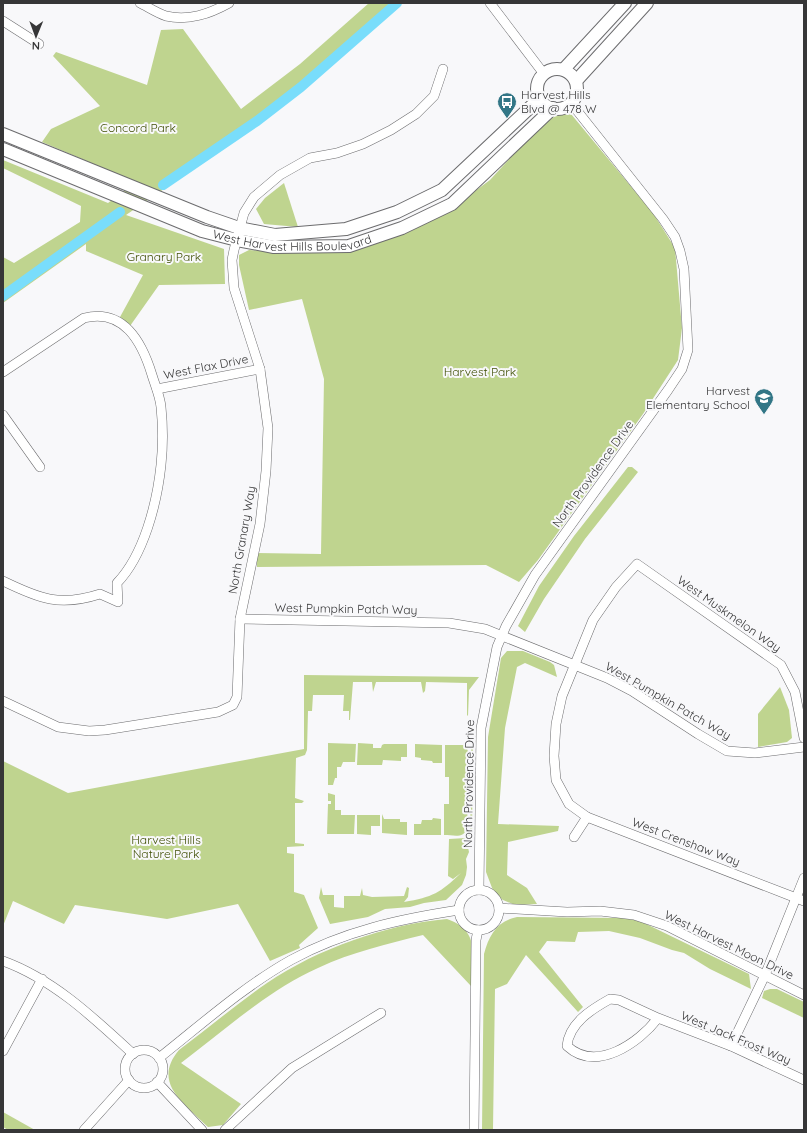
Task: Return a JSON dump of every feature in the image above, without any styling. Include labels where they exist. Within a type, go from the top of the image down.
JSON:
[{"type":"street","points":[[140,3],[166,16],[195,17],[206,15],[229,3]]},
{"type":"street","points":[[490,3],[544,74]]},
{"type":"street","points":[[564,69],[625,3]]},
{"type":"street","points":[[576,81],[647,3]]},
{"type":"street","points":[[3,21],[39,44]]},
{"type":"street","name":"North Granary Way","points":[[3,702],[45,722],[72,730],[89,731],[105,730],[218,712],[233,705],[237,697],[240,619],[260,524],[266,471],[268,428],[260,369],[234,288],[232,260],[239,228],[244,213],[254,197],[280,175],[310,158],[363,144],[391,130],[416,114],[434,96],[443,69]]},
{"type":"street","points":[[553,69],[564,69],[573,76],[576,81],[577,93],[571,103],[566,107],[553,108],[543,103],[540,98],[537,89],[538,83],[544,74],[553,69]]},
{"type":"street","name":"West Harvest Hills Boulevard","points":[[3,134],[207,217],[239,228],[275,235],[346,229],[397,212],[442,190],[540,98]]},
{"type":"street","name":"North Providence Drive","points":[[479,890],[481,728],[491,670],[502,636],[535,575],[668,390],[682,369],[688,350],[684,269],[675,237],[621,164],[571,103]]},
{"type":"street","name":"West Harvest Hills Boulevard","points":[[3,149],[202,231],[274,247],[349,246],[402,228],[452,204],[553,108]]},
{"type":"street","points":[[3,372],[53,337],[84,318],[93,316],[113,318],[128,327],[133,333],[141,348],[157,389],[161,406],[162,445],[158,486],[153,508],[141,545],[125,574],[117,583],[118,602],[100,594],[81,600],[52,600],[3,581]]},
{"type":"street","name":"West Flax Drive","points":[[157,389],[260,369]]},
{"type":"street","points":[[3,415],[40,467]]},
{"type":"street","name":"West Muskmelon Way","points":[[575,664],[593,620],[616,587],[637,564],[781,665],[795,692],[804,738]]},
{"type":"street","name":"West Pumpkin Patch Way","points":[[240,619],[449,623],[486,629],[575,664],[632,691],[727,751],[756,753],[804,747]]},
{"type":"street","name":"West Crenshaw Way","points":[[575,664],[560,703],[556,724],[554,756],[556,780],[569,804],[587,817],[800,899]]},
{"type":"street","points":[[795,692],[804,688]]},
{"type":"street","points":[[574,837],[587,817]]},
{"type":"street","points":[[731,1046],[800,899],[804,878]]},
{"type":"street","points":[[479,890],[490,893],[497,902],[499,908],[496,921],[491,926],[478,930],[466,926],[462,921],[459,910],[463,897],[473,891],[479,890]]},
{"type":"street","name":"West Harvest Moon Drive","points":[[499,908],[567,912],[600,911],[634,915],[667,926],[804,995]]},
{"type":"street","points":[[159,1058],[251,986],[292,960],[339,938],[374,926],[407,918],[459,910]]},
{"type":"street","points":[[474,1130],[476,940],[478,930]]},
{"type":"street","points":[[3,961],[42,979],[78,1005],[132,1054]]},
{"type":"street","points":[[3,1051],[42,979]]},
{"type":"street","name":"West Jack Frost Way","points":[[658,1018],[629,1046],[620,1051],[607,1055],[582,1054],[567,1046],[568,1036],[573,1028],[592,1011],[610,999],[619,1000],[658,1018],[731,1046],[804,1080]]},
{"type":"street","points":[[225,1130],[292,1068],[381,1013]]},
{"type":"street","points":[[144,1050],[150,1051],[159,1058],[163,1067],[162,1073],[157,1082],[152,1085],[140,1087],[129,1080],[126,1069],[129,1058],[132,1054],[144,1050]]},
{"type":"street","points":[[84,1130],[129,1080]]},
{"type":"street","points":[[157,1082],[202,1130]]},
{"type":"green space","points":[[369,3],[401,3],[305,89],[253,128],[126,215],[224,249],[225,284],[159,285],[130,326],[120,317],[143,275],[86,251],[86,244],[3,303],[3,257],[14,263],[80,222],[81,206],[3,168],[3,160],[108,203],[136,182],[42,142],[51,129],[100,106],[53,56],[56,52],[147,85],[161,30],[183,29],[241,109],[300,64]]},
{"type":"green space","name":"Harvest Park","points":[[571,114],[653,213],[675,248],[682,328],[678,360],[643,414],[538,560],[519,582],[486,565],[257,567],[257,553],[321,554],[324,379],[302,299],[249,310],[239,265],[239,255],[249,250],[299,253],[357,248],[411,231],[452,208],[490,180],[539,127],[557,115]]},
{"type":"green space","points":[[284,183],[298,227],[264,224],[256,209],[265,198]]},
{"type":"green space","points":[[628,467],[632,467],[638,472],[585,539],[544,599],[525,632],[518,626],[539,586],[574,536]]},
{"type":"green space","points":[[507,651],[523,651],[550,662],[554,665],[557,677],[525,663],[517,667],[505,728],[498,824],[559,826],[558,831],[508,842],[507,875],[527,888],[537,904],[515,905],[503,900],[494,893],[486,872],[488,737],[501,658]]},
{"type":"green space","name":"Harvest Hills Nature Park","points":[[304,675],[479,677],[469,690],[468,716],[467,683],[426,682],[425,691],[423,693],[421,682],[376,682],[373,692],[372,682],[353,682],[350,720],[349,711],[343,711],[344,695],[313,695],[312,711],[308,711],[307,750],[305,755],[296,758],[295,798],[304,801],[302,803],[295,803],[295,843],[304,844],[304,846],[287,847],[287,853],[294,854],[294,892],[304,895],[318,928],[299,945],[300,948],[270,961],[238,904],[167,919],[75,905],[64,924],[13,901],[3,926],[3,761],[68,793],[304,749]]},
{"type":"green space","points":[[780,687],[789,710],[792,738],[787,742],[758,747],[758,714]]},
{"type":"green space","points":[[328,743],[356,744],[355,762],[343,762],[341,767],[337,767],[337,778],[335,778],[333,785],[328,785]]},
{"type":"green space","points":[[358,743],[373,744],[373,748],[381,748],[384,744],[407,744],[407,757],[401,757],[401,761],[383,760],[382,765],[357,765]]},
{"type":"green space","points":[[415,744],[442,745],[442,763],[433,763],[432,761],[421,760],[421,758],[415,757]]},
{"type":"green space","points":[[445,745],[466,745],[469,755],[467,828],[464,834],[458,836],[444,835],[444,804],[449,804],[449,777],[445,777]]},
{"type":"green space","points":[[470,745],[473,745],[472,836],[468,836],[471,825],[469,795],[472,779],[472,754]]},
{"type":"green space","points":[[328,793],[335,795],[335,810],[341,810],[341,815],[355,815],[354,834],[327,834],[328,804],[331,804],[331,801],[328,801]]},
{"type":"green space","points":[[382,814],[384,819],[400,819],[400,822],[407,822],[407,835],[382,833]]},
{"type":"green space","points":[[357,815],[380,815],[380,826],[371,826],[371,835],[357,834]]},
{"type":"green space","points":[[433,818],[441,819],[441,835],[414,835],[414,824],[421,824],[422,820],[432,820]]},
{"type":"green space","points":[[466,838],[469,852],[466,859],[466,875],[462,885],[446,900],[424,903],[410,907],[385,909],[368,917],[330,924],[319,898],[321,887],[323,895],[334,895],[334,907],[344,908],[344,896],[360,896],[362,888],[363,895],[372,897],[404,896],[407,887],[409,888],[408,897],[404,902],[429,896],[441,890],[461,873],[453,879],[448,876],[449,839]]},
{"type":"green space","points":[[517,917],[623,918],[640,921],[749,974],[751,989],[710,969],[684,953],[640,938],[609,931],[578,932],[575,942],[547,941],[539,952],[583,1007],[578,1012],[526,955],[507,984],[495,989],[493,1130],[482,1130],[484,954],[491,935],[499,925]]},
{"type":"green space","points":[[447,919],[458,924],[465,930],[470,938],[473,955],[471,986],[423,935],[344,957],[299,977],[264,999],[181,1063],[241,1104],[223,1125],[208,1127],[181,1101],[174,1092],[168,1073],[171,1062],[179,1050],[267,983],[308,959],[353,940],[401,926]]},
{"type":"green space","points":[[777,989],[804,1002],[804,1018],[762,998],[764,991]]},
{"type":"green space","points":[[3,1112],[35,1130],[8,1130],[3,1127]]},
{"type":"waterway","points":[[163,185],[257,121],[301,87],[397,3]]},
{"type":"waterway","points":[[3,296],[120,212]]},
{"type":"place","name":"Harvest Hills Blvd @ 478 W","points":[[507,119]]},
{"type":"place","name":"Harvest Elementary School","points":[[764,415]]},
{"type":"park label","name":"Concord Park","points":[[138,128]]},
{"type":"park label","name":"Granary Park","points":[[164,257]]}]
